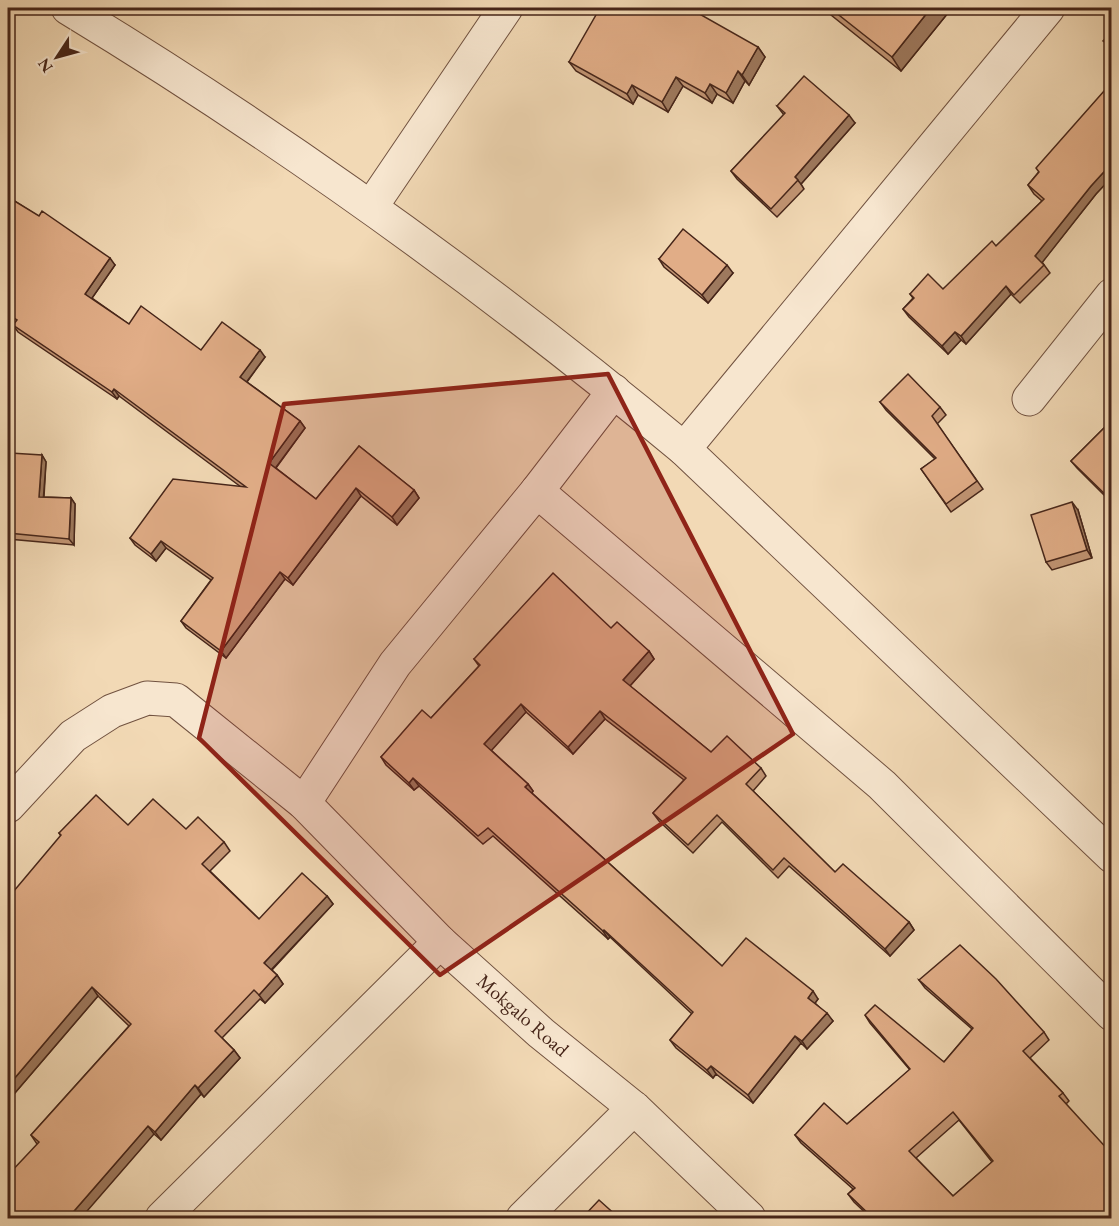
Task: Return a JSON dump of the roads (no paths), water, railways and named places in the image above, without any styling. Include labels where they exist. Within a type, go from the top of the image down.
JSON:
[{"type":"street","points":[[68,8],[211,99],[371,207],[468,277],[614,391],[684,449],[1112,856]]},
{"type":"street","points":[[371,207],[506,8]]},
{"type":"street","points":[[684,449],[1048,8]]},
{"type":"street","points":[[1029,399],[1112,295]]},
{"type":"street","points":[[304,803],[395,664],[537,491],[614,391]]},
{"type":"street","points":[[537,491],[882,785],[1112,1014]]},
{"type":"street","name":"Mokgalo Road","points":[[8,807],[73,736],[111,711],[147,698],[176,700],[304,803],[440,942],[541,1033],[634,1108],[749,1218]]},
{"type":"street","points":[[162,1218],[440,942]]},
{"type":"street","points":[[523,1218],[634,1108]]}]
